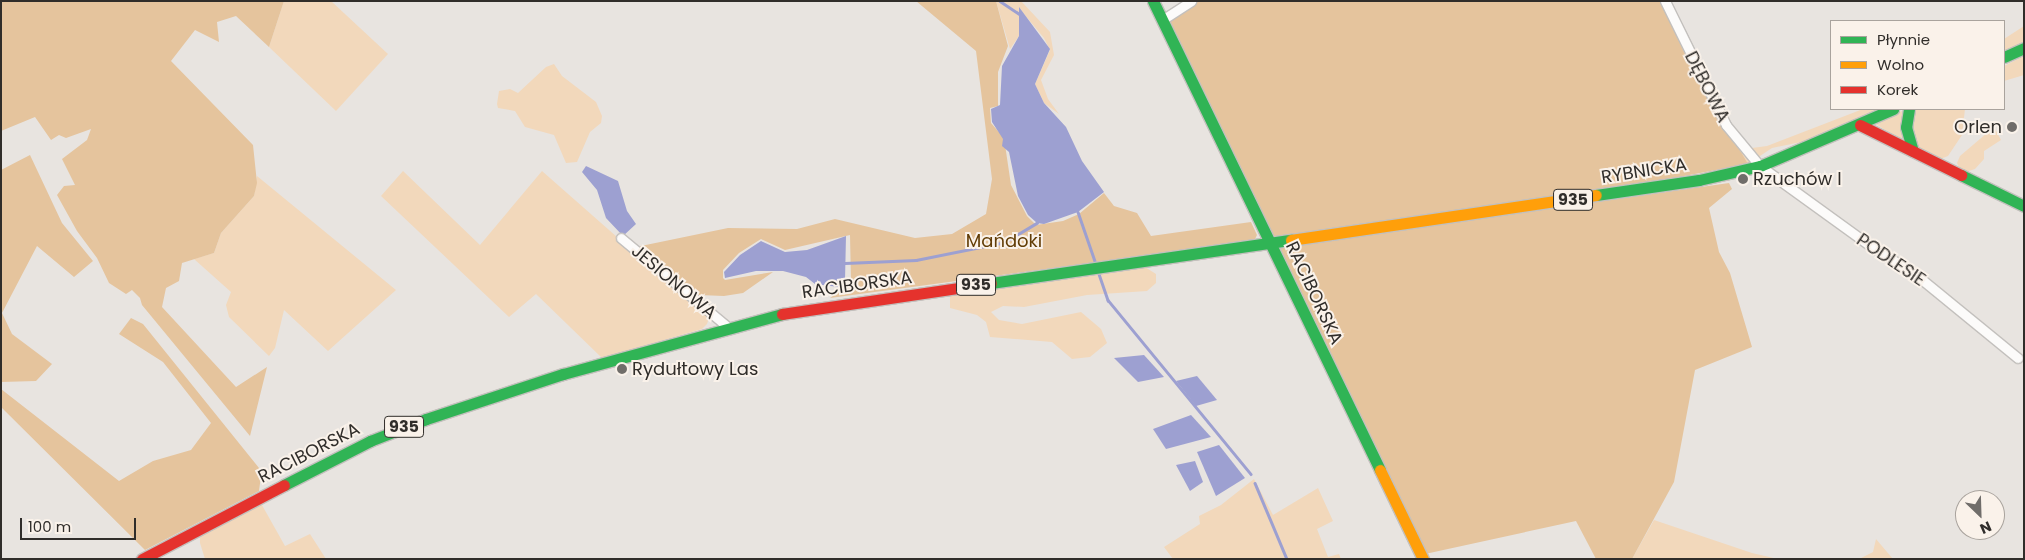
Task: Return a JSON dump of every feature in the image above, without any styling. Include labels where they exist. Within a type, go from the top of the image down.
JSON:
[{"type":"main road","points":[[1153,1],[1270,242]]},
{"type":"main road","points":[[2005,57],[2024,48]]},
{"type":"main road","name":"RYBNICKA","points":[[1270,242],[1620,193],[1699,180],[1760,166],[1860,125],[1891,110]]},
{"type":"main road","points":[[1909,110],[1906,127],[1913,151]]},
{"type":"main road","points":[[1860,125],[2024,206]]},
{"type":"main road","name":"RACIBORSKA","points":[[142,559],[370,441],[416,422],[563,374],[767,316],[1270,242],[1423,559]]},
{"type":"street","points":[[1162,20],[1191,1]]},
{"type":"street","name":"DĘBOWA","points":[[1665,1],[1726,125],[1760,166]]},
{"type":"street","name":"PODLESIE","points":[[1760,166],[1872,248],[1914,273],[2018,358]]},
{"type":"street","name":"JESIONOWA","points":[[621,238],[728,327]]},
{"type":"shaded area","points":[[284,1],[331,1],[388,54],[336,111],[269,47]]},
{"type":"shaded area","points":[[996,1],[1021,1],[1050,32],[1054,55],[1041,80],[1048,99],[1059,114],[1044,103],[1035,84],[1050,50],[1044,38],[1019,8],[1019,36],[1010,49]]},
{"type":"shaded area","points":[[2024,26],[2024,42],[2005,52],[2005,38]]},
{"type":"shaded area","points":[[2024,56],[2024,75],[2005,81],[2005,66]]},
{"type":"shaded area","points":[[554,64],[562,76],[596,102],[602,116],[601,123],[590,132],[577,162],[566,163],[554,135],[525,127],[515,111],[498,108],[497,104],[499,91],[510,89],[518,93],[546,67]]},
{"type":"shaded area","points":[[1860,110],[1879,110],[1816,139],[1772,148],[1748,164],[1737,150],[1767,146]]},
{"type":"shaded area","points":[[1916,110],[1965,110],[1962,135],[1948,156],[1940,159],[1920,149],[1914,141],[1911,123]]},
{"type":"shaded area","points":[[1902,111],[1902,132],[1904,142],[1874,123]]},
{"type":"shaded area","points":[[1994,127],[2001,140],[1984,151],[1984,159],[1975,169],[1966,172],[1960,169],[1957,163],[1960,156]]},
{"type":"shaded area","points":[[403,171],[480,245],[542,171],[709,318],[707,324],[702,329],[602,358],[536,294],[509,317],[381,196]]},
{"type":"shaded area","points":[[257,176],[396,290],[328,351],[284,310],[275,348],[269,356],[229,317],[226,305],[231,292],[194,259],[214,253],[221,233],[254,196]]},
{"type":"shaded area","points":[[1137,262],[1156,274],[1156,283],[1147,291],[1087,295],[1024,307],[1003,306],[991,312],[999,320],[1022,324],[1081,312],[1101,329],[1107,343],[1090,357],[1072,359],[1052,342],[990,337],[986,322],[977,315],[950,308],[950,289]]},
{"type":"shaded area","points":[[1254,479],[1273,515],[1318,488],[1333,521],[1317,529],[1328,557],[1339,554],[1341,559],[1173,559],[1164,547],[1200,524],[1199,516],[1221,505]]},
{"type":"shaded area","points":[[258,498],[285,546],[310,534],[326,559],[205,559],[200,543],[200,528]]},
{"type":"shaded area","points":[[1654,520],[1752,553],[1778,559],[1632,559]]},
{"type":"shaded area","points":[[1876,539],[1893,559],[1859,559],[1873,552]]},
{"type":"green space","points":[[1,1],[284,1],[269,47],[236,16],[217,22],[219,42],[195,30],[171,61],[253,145],[257,183],[254,196],[221,233],[214,253],[182,263],[179,281],[166,288],[162,307],[236,387],[267,367],[250,436],[142,305],[140,298],[132,290],[126,294],[109,283],[97,258],[77,231],[57,195],[64,186],[75,185],[62,159],[87,140],[91,129],[66,138],[59,135],[51,140],[35,117],[1,131]]},
{"type":"green space","name":"Mańdoki","points":[[916,1],[996,1],[1008,46],[998,72],[998,106],[990,108],[991,123],[1004,138],[1011,185],[1027,216],[1036,225],[1063,221],[1079,214],[1104,193],[1114,206],[1137,213],[1151,236],[1251,222],[1257,235],[1254,241],[830,298],[851,282],[850,235],[785,250],[761,239],[739,253],[723,270],[723,278],[725,280],[773,272],[743,293],[724,296],[699,295],[636,247],[728,228],[797,229],[835,219],[915,238],[952,234],[986,214],[992,179],[976,51]]},
{"type":"green space","points":[[1199,1],[1660,1],[1693,70],[1748,164],[1620,188],[1272,239],[1166,24]]},
{"type":"green space","points":[[30,155],[62,223],[93,261],[74,277],[37,246],[2,313],[12,334],[52,364],[36,381],[1,382],[1,170]]},
{"type":"green space","points":[[1729,183],[1732,189],[1709,208],[1719,252],[1730,273],[1752,347],[1695,370],[1674,482],[1632,559],[1596,559],[1576,521],[1425,554],[1279,248]]},
{"type":"green space","points":[[131,318],[143,324],[259,468],[261,476],[259,491],[145,550],[1,407],[1,389],[119,481],[153,461],[191,450],[211,423],[163,362],[119,334]]},
{"type":"water","points":[[1019,7],[1050,49],[1035,84],[1044,103],[1066,127],[1082,161],[1104,192],[1078,212],[1044,224],[1037,223],[1028,215],[1018,196],[1009,152],[1002,146],[1003,139],[992,122],[991,109],[1000,105],[1002,66],[1019,36]]},
{"type":"water","points":[[586,166],[618,181],[627,211],[636,224],[623,236],[606,218],[597,190],[582,172]]},
{"type":"water","points":[[846,236],[845,281],[839,287],[815,284],[806,277],[783,271],[756,271],[725,278],[724,272],[740,255],[761,241],[785,252],[807,250]]},
{"type":"water","points":[[1144,355],[1164,377],[1138,382],[1114,358]]},
{"type":"water","points":[[1197,376],[1217,400],[1196,406],[1176,381]]},
{"type":"water","points":[[1191,415],[1211,437],[1166,449],[1153,429]]},
{"type":"water","points":[[1219,445],[1245,478],[1216,496],[1197,452]]},
{"type":"water","points":[[1195,461],[1203,482],[1190,491],[1176,465]]},
{"type":"waterway","points":[[1000,1],[1019,14]]},
{"type":"waterway","points":[[1078,212],[1095,261]]},
{"type":"waterway","points":[[845,263],[916,260],[1005,242],[1037,223]]},
{"type":"waterway","points":[[1099,274],[1108,300],[1251,474]]},
{"type":"waterway","points":[[1255,483],[1287,559]]},
{"type":"traffic: fast","points":[[1153,1],[1380,470]]},
{"type":"traffic: fast","points":[[2005,57],[2024,48]]},
{"type":"traffic: fast","points":[[1596,195],[1699,180],[1760,166],[1891,110]]},
{"type":"traffic: fast","points":[[1909,110],[1906,127],[1913,151]]},
{"type":"traffic: fast","points":[[1961,175],[2024,206]]},
{"type":"traffic: fast","points":[[991,283],[1291,240]]},
{"type":"traffic: fast","points":[[284,485],[370,441],[426,419],[563,374],[782,314]]},
{"type":"traffic: slow","points":[[1291,240],[1596,195]]},
{"type":"traffic: slow","points":[[1380,470],[1423,559]]},
{"type":"traffic: jam","points":[[1860,125],[1961,175]]},
{"type":"traffic: jam","points":[[782,314],[991,283]]},
{"type":"traffic: jam","points":[[142,559],[284,485]]},
{"type":"place","name":"Orlen","points":[[2012,127]]},
{"type":"place","name":"Rzuchów I","points":[[1743,179]]},
{"type":"place","name":"Rydułtowy Las","points":[[622,369]]}]
